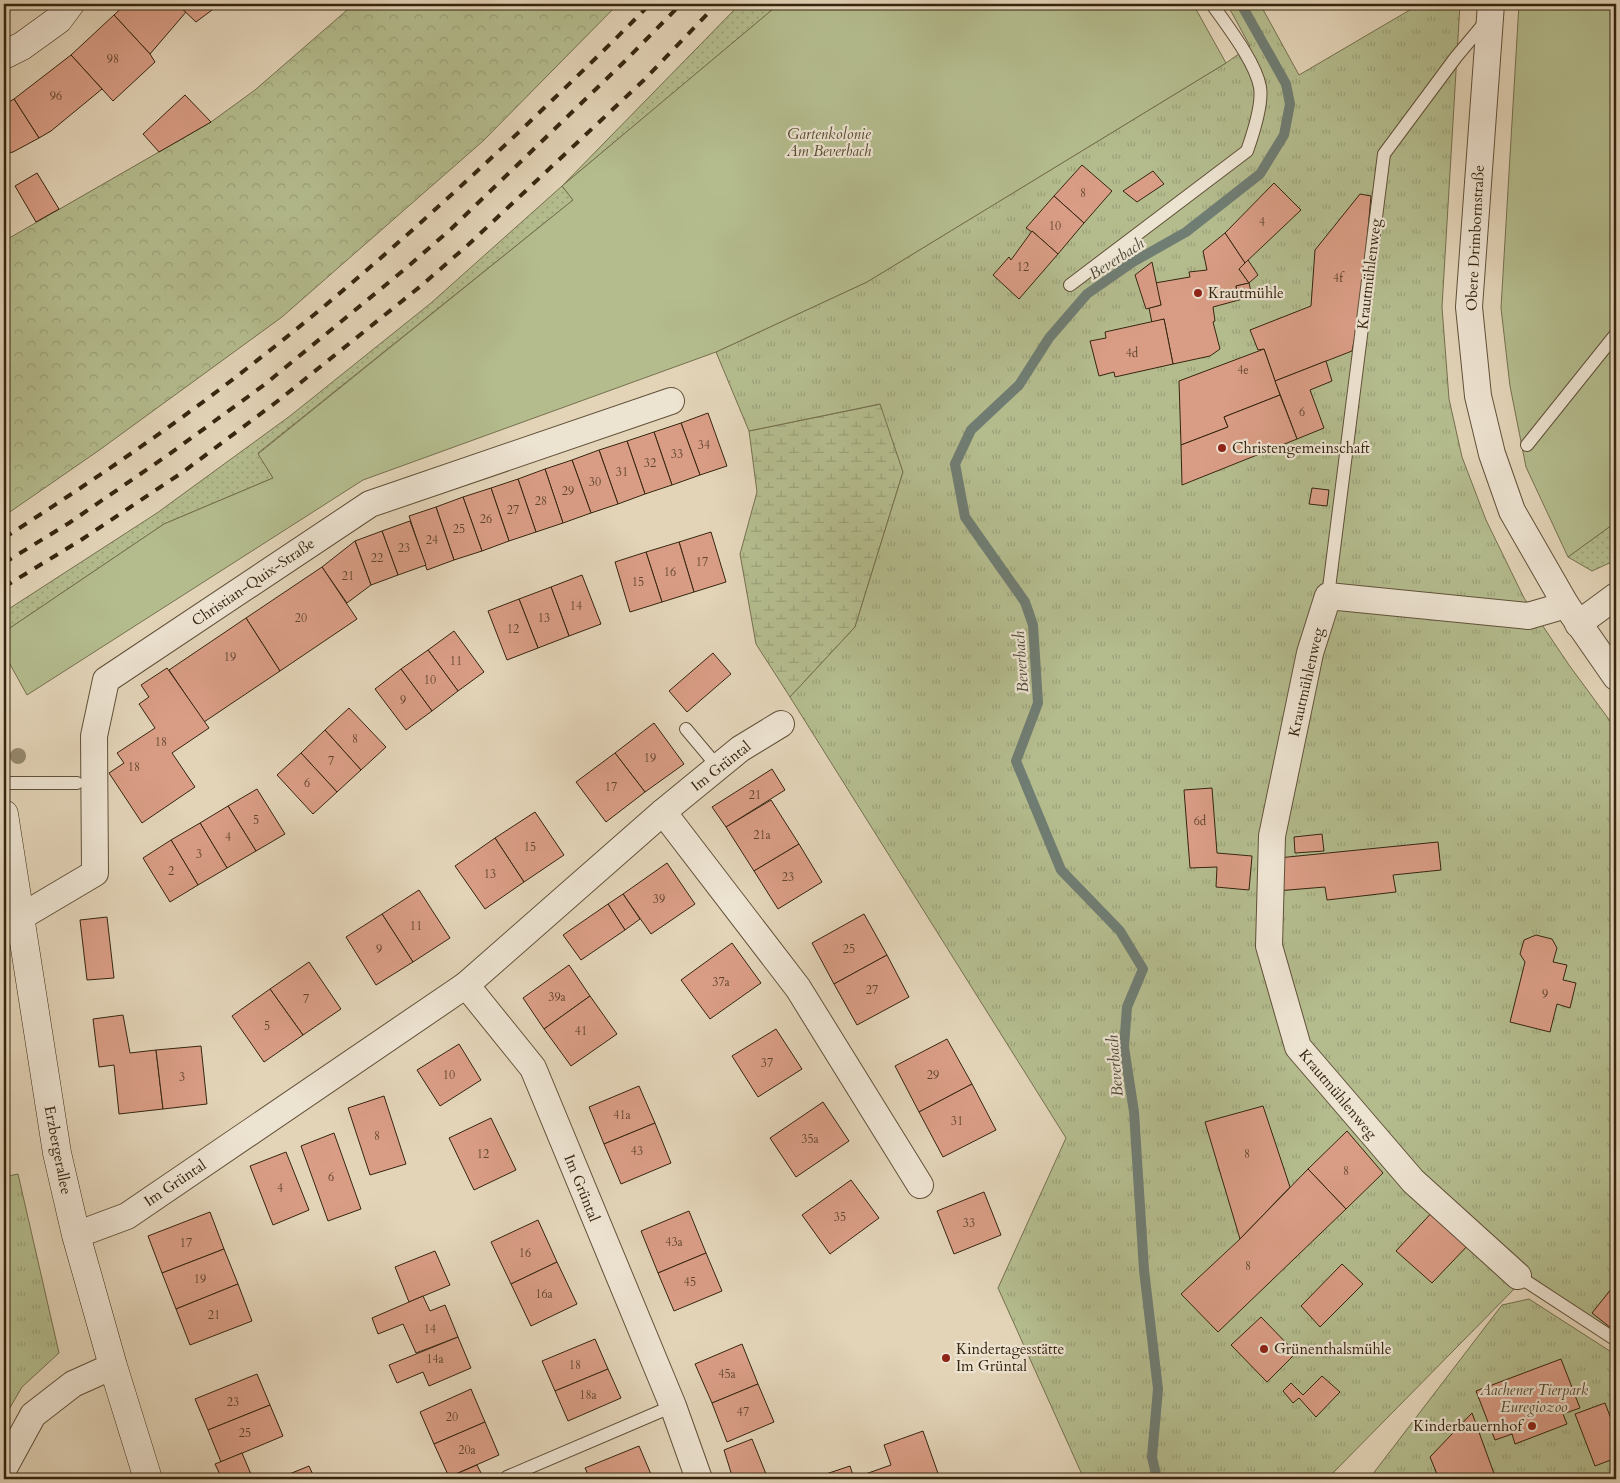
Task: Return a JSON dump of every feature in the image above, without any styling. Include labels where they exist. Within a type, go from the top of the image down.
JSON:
[{"type":"street","points":[[4,55],[22,46],[58,20],[70,4]]},
{"type":"street","name":"Obere Drimbornstraße","points":[[1490,10],[1469,307],[1478,396],[1492,454],[1512,511],[1572,614],[1616,677]]},
{"type":"street","name":"Christian-Quix-Straße","points":[[19,918],[96,873],[94,736],[106,680],[370,504],[671,401]]},
{"type":"street","points":[[1328,596],[1528,616],[1572,614],[1616,596]]},
{"type":"street","name":"Krautmühlenweg","points":[[1328,596],[1310,653],[1272,836],[1269,946],[1298,1047],[1413,1181],[1518,1276]]},
{"type":"street","name":"Im Grüntal","points":[[76,1235],[127,1216],[466,985],[663,812],[740,749],[781,724]]},
{"type":"street","points":[[663,812],[798,988],[920,1185]]},
{"type":"street","name":"Erzbergerallee","points":[[4,814],[57,1153],[76,1235],[113,1366],[148,1479]]},
{"type":"street","name":"Im Grüntal","points":[[466,985],[533,1068],[673,1406],[699,1479]]},
{"type":"street","points":[[4,1468],[33,1415],[73,1384],[113,1366]]},
{"type":"lane","points":[[1070,285],[1247,151],[1256,122],[1260,88],[1250,62],[1212,4]]},
{"type":"lane","name":"Krautmühlenweg","points":[[1328,596],[1384,154],[1490,10]]},
{"type":"lane","points":[[1527,444],[1616,334]]},
{"type":"lane","points":[[686,729],[718,767]]},
{"type":"lane","points":[[4,783],[77,783]]},
{"type":"lane","name":"Krautmühlenweg","points":[[1518,1276],[1616,1340]]},
{"type":"lane","points":[[507,1477],[673,1406]]},
{"type":"green space","points":[[354,4],[618,4],[483,141],[282,317],[98,451],[4,516],[4,241],[211,122],[255,90]]},
{"type":"green space","points":[[740,4],[779,4],[562,186]]},
{"type":"green space","name":"Gartenkolonie Am Beverbach","points":[[779,4],[1193,4],[1226,63],[867,282],[716,352],[363,480],[27,695],[6,657],[4,632],[164,524],[273,478],[258,454],[573,200],[562,186]]},
{"type":"green space","points":[[1227,4],[1260,4],[1299,75],[1420,4],[1460,4],[1442,307],[1449,399],[1462,457],[1486,520],[1524,598],[1569,665],[1616,729],[1616,1337],[1521,1282],[1327,1479],[1084,1479],[998,1288],[1066,1138],[790,697],[855,627],[903,472],[880,404],[749,431],[716,352],[867,282],[1226,63],[1250,46]]},
{"type":"green space","points":[[1519,4],[1616,4],[1616,522],[1568,557],[1526,467],[1510,386],[1501,308]]},
{"type":"green space","points":[[562,186],[573,200],[258,453],[273,478],[164,524],[4,632],[4,612],[157,513],[290,416],[431,303]]},
{"type":"green space","points":[[881,404],[903,472],[855,627],[790,697],[756,644],[740,554],[757,492],[749,431]]},
{"type":"green space","points":[[1616,522],[1616,560],[1592,571],[1568,557]]},
{"type":"green space","points":[[18,1174],[59,1353],[22,1387],[4,1418],[4,1177]]},
{"type":"green space","name":"Aachener Tierpark Euregiozoo","points":[[1529,1299],[1616,1355],[1616,1479],[1369,1479],[1502,1305]]},
{"type":"building","points":[[126,4],[177,4],[186,12],[150,54],[114,15]]},
{"type":"building","points":[[177,4],[220,4],[196,22]]},
{"type":"building","points":[[114,15],[155,62],[113,101],[71,55]]},
{"type":"building","points":[[71,55],[102,89],[51,131],[39,138],[14,99]]},
{"type":"building","points":[[185,95],[211,122],[159,152],[143,134]]},
{"type":"building","points":[[14,99],[39,138],[13,152],[4,154],[4,105]]},
{"type":"building","points":[[1082,165],[1112,191],[1084,223],[1054,196]]},
{"type":"building","points":[[1153,171],[1164,184],[1137,202],[1123,191]]},
{"type":"building","points":[[37,173],[59,209],[36,222],[15,186]]},
{"type":"building","points":[[1274,183],[1301,210],[1245,263],[1225,233]]},
{"type":"building","points":[[1360,194],[1371,196],[1361,307],[1352,351],[1275,381],[1264,349],[1258,350],[1250,330],[1311,306],[1315,250]]},
{"type":"building","points":[[1054,196],[1084,223],[1058,254],[1026,228]]},
{"type":"building","points":[[1032,231],[1058,254],[1019,299],[993,275],[1009,257],[1011,260]]},
{"type":"building","name":"Krautmühle","points":[[1225,233],[1245,263],[1239,269],[1249,283],[1236,286],[1239,300],[1213,307],[1215,321],[1213,322],[1220,349],[1210,356],[1173,364],[1164,319],[1152,323],[1149,308],[1161,305],[1155,283],[1190,277],[1189,272],[1207,270],[1203,251]]},
{"type":"building","points":[[1248,260],[1258,275],[1249,283],[1239,269]]},
{"type":"building","points":[[1152,262],[1161,305],[1146,309],[1135,275]]},
{"type":"building","points":[[1249,283],[1252,296],[1239,300],[1236,286]]},
{"type":"building","points":[[1164,319],[1173,364],[1115,377],[1114,372],[1099,376],[1090,341],[1106,338],[1105,332]]},
{"type":"building","points":[[1264,349],[1280,395],[1224,417],[1228,427],[1181,445],[1179,381]]},
{"type":"building","points":[[1326,361],[1332,381],[1310,390],[1324,428],[1297,439],[1275,381]]},
{"type":"building","points":[[1280,395],[1297,439],[1182,485],[1181,445],[1228,427],[1224,417]]},
{"type":"building","points":[[708,413],[727,466],[700,475],[681,423]]},
{"type":"building","points":[[681,423],[700,475],[672,485],[654,432]]},
{"type":"building","points":[[654,432],[672,485],[645,494],[627,441]]},
{"type":"building","points":[[627,441],[645,494],[618,504],[599,450]]},
{"type":"building","points":[[599,450],[618,504],[591,513],[572,460]]},
{"type":"building","points":[[572,460],[591,513],[563,523],[545,469]]},
{"type":"building","points":[[545,469],[563,523],[536,532],[518,479]]},
{"type":"building","points":[[518,479],[536,532],[509,541],[491,488]]},
{"type":"building","points":[[491,488],[509,541],[482,551],[463,497]]},
{"type":"building","points":[[1312,488],[1329,490],[1327,506],[1309,504]]},
{"type":"building","points":[[463,497],[482,551],[454,560],[436,507]]},
{"type":"building","points":[[436,507],[454,560],[427,570],[409,516]]},
{"type":"building","points":[[410,521],[426,565],[398,575],[382,531]]},
{"type":"building","points":[[382,531],[398,575],[371,585],[355,541]]},
{"type":"building","points":[[711,532],[726,582],[694,592],[679,542]]},
{"type":"building","points":[[355,541],[371,585],[347,603],[322,567]]},
{"type":"building","points":[[679,542],[694,592],[662,602],[646,552]]},
{"type":"building","points":[[646,552],[662,602],[630,612],[615,562]]},
{"type":"building","points":[[322,567],[357,619],[280,671],[246,618]]},
{"type":"building","points":[[582,575],[601,624],[569,636],[551,587]]},
{"type":"building","points":[[551,587],[569,636],[538,648],[519,599]]},
{"type":"building","points":[[519,599],[538,648],[507,660],[488,611]]},
{"type":"building","points":[[246,618],[280,671],[204,722],[169,670]]},
{"type":"building","points":[[454,631],[484,672],[458,691],[428,650]]},
{"type":"building","points":[[428,650],[458,691],[432,711],[401,669]]},
{"type":"building","points":[[713,653],[731,674],[687,712],[669,691]]},
{"type":"building","points":[[167,668],[209,728],[172,753],[195,787],[142,823],[109,773],[124,763],[117,753],[155,728],[139,704],[149,697],[141,685]]},
{"type":"building","points":[[401,669],[432,711],[406,730],[375,689]]},
{"type":"building","points":[[349,708],[386,747],[361,770],[325,730]]},
{"type":"building","points":[[654,723],[684,764],[645,792],[615,753]]},
{"type":"building","points":[[325,730],[361,770],[337,792],[301,753]]},
{"type":"building","points":[[301,753],[337,792],[313,814],[277,775]]},
{"type":"building","points":[[615,753],[645,792],[606,822],[576,782]]},
{"type":"building","points":[[772,769],[785,790],[726,827],[712,807]]},
{"type":"building","points":[[1212,788],[1217,853],[1252,856],[1249,890],[1216,887],[1217,867],[1190,868],[1184,790]]},
{"type":"building","points":[[257,789],[285,834],[256,851],[228,806]]},
{"type":"building","points":[[771,800],[799,844],[754,871],[726,827]]},
{"type":"building","points":[[228,806],[256,851],[227,868],[200,823]]},
{"type":"building","points":[[535,812],[564,855],[524,882],[495,838]]},
{"type":"building","points":[[200,823],[227,868],[198,885],[171,840]]},
{"type":"building","points":[[1322,834],[1324,851],[1295,853],[1294,837]]},
{"type":"building","points":[[495,838],[524,882],[485,909],[455,866]]},
{"type":"building","points":[[171,840],[198,885],[170,902],[143,858]]},
{"type":"building","points":[[1438,842],[1441,870],[1393,875],[1396,892],[1327,900],[1325,887],[1276,891],[1278,858]]},
{"type":"building","points":[[799,844],[822,882],[778,909],[754,871]]},
{"type":"building","points":[[667,863],[695,904],[651,934],[623,894]]},
{"type":"building","points":[[419,890],[450,938],[413,962],[382,914]]},
{"type":"building","points":[[623,894],[640,919],[625,930],[608,904]]},
{"type":"building","points":[[608,904],[625,930],[581,960],[563,935]]},
{"type":"building","points":[[382,914],[413,962],[376,985],[346,937]]},
{"type":"building","points":[[864,914],[887,955],[834,984],[812,943]]},
{"type":"building","points":[[107,917],[114,978],[87,980],[80,920]]},
{"type":"building","points":[[1536,935],[1552,939],[1557,948],[1553,962],[1567,965],[1563,980],[1576,983],[1570,1008],[1557,1004],[1550,1032],[1510,1022],[1525,962],[1520,954],[1524,940]]},
{"type":"building","points":[[732,943],[761,983],[710,1019],[681,980]]},
{"type":"building","points":[[887,955],[909,997],[857,1025],[834,984]]},
{"type":"building","points":[[309,962],[341,1009],[303,1035],[270,989]]},
{"type":"building","points":[[569,965],[590,996],[544,1029],[523,998]]},
{"type":"building","points":[[270,989],[303,1035],[264,1062],[232,1016]]},
{"type":"building","points":[[590,996],[617,1034],[571,1066],[544,1029]]},
{"type":"building","points":[[123,1015],[130,1053],[156,1050],[163,1109],[119,1114],[114,1065],[99,1067],[93,1019]]},
{"type":"building","points":[[776,1029],[802,1069],[758,1097],[732,1056]]},
{"type":"building","points":[[947,1039],[972,1084],[919,1112],[895,1066]]},
{"type":"building","points":[[459,1044],[481,1080],[440,1106],[417,1070]]},
{"type":"building","points":[[201,1046],[207,1104],[163,1109],[156,1050]]},
{"type":"building","points":[[972,1084],[996,1130],[943,1157],[919,1112]]},
{"type":"building","points":[[639,1086],[655,1123],[604,1144],[589,1107]]},
{"type":"building","points":[[384,1096],[406,1164],[370,1175],[348,1108]]},
{"type":"building","points":[[823,1102],[849,1141],[796,1177],[770,1138]]},
{"type":"building","points":[[1263,1106],[1290,1187],[1240,1239],[1205,1122]]},
{"type":"building","points":[[491,1118],[516,1170],[474,1190],[449,1138]]},
{"type":"building","points":[[655,1123],[671,1163],[621,1184],[604,1144]]},
{"type":"building","points":[[1347,1131],[1383,1173],[1346,1209],[1308,1169]]},
{"type":"building","points":[[334,1133],[361,1209],[328,1221],[301,1146]]},
{"type":"building","points":[[286,1152],[309,1210],[273,1225],[250,1166]]},
{"type":"building","points":[[1308,1169],[1346,1209],[1218,1332],[1181,1294],[1240,1239]]},
{"type":"building","points":[[851,1180],[879,1218],[830,1254],[802,1215]]},
{"type":"building","points":[[984,1192],[1001,1235],[954,1254],[937,1211]]},
{"type":"building","points":[[1436,1208],[1472,1241],[1432,1283],[1396,1251]]},
{"type":"building","points":[[689,1211],[706,1253],[658,1273],[641,1231]]},
{"type":"building","points":[[210,1212],[224,1249],[162,1273],[148,1236]]},
{"type":"building","points":[[538,1220],[557,1262],[511,1284],[491,1242]]},
{"type":"building","points":[[224,1249],[238,1284],[176,1309],[162,1273]]},
{"type":"building","points":[[435,1251],[450,1285],[409,1302],[395,1267]]},
{"type":"building","points":[[706,1253],[722,1291],[674,1311],[658,1273]]},
{"type":"building","points":[[557,1262],[577,1304],[531,1326],[511,1284]]},
{"type":"building","points":[[1342,1264],[1363,1284],[1320,1327],[1301,1306]]},
{"type":"building","points":[[1616,1283],[1616,1332],[1592,1313]]},
{"type":"building","points":[[238,1284],[252,1321],[190,1345],[176,1309]]},
{"type":"building","points":[[423,1296],[430,1311],[445,1305],[458,1337],[416,1353],[403,1324],[378,1334],[372,1318]]},
{"type":"building","name":"Grünenthalsmühle","points":[[1261,1317],[1296,1353],[1267,1382],[1231,1345]]},
{"type":"building","points":[[458,1337],[471,1368],[429,1386],[423,1372],[397,1383],[389,1365]]},
{"type":"building","points":[[595,1339],[608,1369],[555,1391],[542,1361]]},
{"type":"building","points":[[742,1344],[758,1384],[712,1403],[695,1364]]},
{"type":"building","points":[[1561,1359],[1580,1408],[1563,1414],[1567,1424],[1515,1444],[1512,1434],[1495,1440],[1476,1391]]},
{"type":"building","points":[[608,1369],[621,1398],[568,1421],[555,1391]]},
{"type":"building","points":[[257,1374],[270,1405],[208,1430],[195,1399]]},
{"type":"building","points":[[1322,1376],[1340,1392],[1316,1417],[1299,1398],[1293,1403],[1283,1391],[1291,1383],[1303,1395]]},
{"type":"building","points":[[758,1384],[774,1422],[727,1442],[712,1403]]},
{"type":"building","points":[[471,1389],[485,1422],[434,1444],[420,1412]]},
{"type":"building","points":[[1605,1403],[1616,1432],[1616,1458],[1595,1466],[1575,1414]]},
{"type":"building","points":[[270,1405],[283,1436],[221,1462],[208,1430]]},
{"type":"building","points":[[1472,1413],[1496,1479],[1439,1479],[1430,1457]]},
{"type":"building","points":[[485,1422],[499,1455],[449,1477],[434,1444]]},
{"type":"building","points":[[923,1431],[940,1479],[811,1479],[850,1466],[854,1478],[891,1465],[884,1445]]},
{"type":"building","points":[[752,1439],[768,1479],[733,1479],[724,1450]]},
{"type":"building","points":[[639,1446],[653,1479],[590,1479],[585,1468]]},
{"type":"building","points":[[242,1453],[253,1479],[222,1479],[215,1464]]},
{"type":"building","points":[[477,1465],[484,1479],[450,1479],[449,1477]]},
{"type":"building","points":[[309,1466],[315,1479],[277,1479]]},
{"type":"waterway","name":"Beverbach","points":[[1157,1479],[1152,1457],[1158,1389],[1144,1270],[1134,1112],[1124,1047],[1127,1007],[1143,969],[1120,931],[1061,870],[1016,761],[1038,703],[1033,625],[1025,602],[965,517],[955,464],[971,430],[1019,385],[1049,338],[1087,294],[1133,262],[1186,232],[1260,174],[1284,135],[1290,104],[1286,84],[1241,4]]},
{"type":"railway","points":[[4,538],[160,433],[250,366],[320,310],[388,252],[487,162],[650,4]]},
{"type":"railway","points":[[4,563],[69,523],[168,455],[264,385],[405,269],[451,229],[625,61],[681,4]]},
{"type":"railway","points":[[4,587],[81,540],[183,472],[279,400],[422,285],[469,244],[644,80],[717,4]]},
{"type":"place","name":"Krautmühle","points":[[1198,293]]},
{"type":"place","name":"Christengemeinschaft","points":[[1222,448]]},
{"type":"place","name":"Grünenthalsmühle","points":[[1264,1349]]},
{"type":"place","name":"Kindertagesstätte Im Grüntal","points":[[946,1358]]},
{"type":"place","name":"Kinderbauernhof","points":[[1532,1426]]}]
